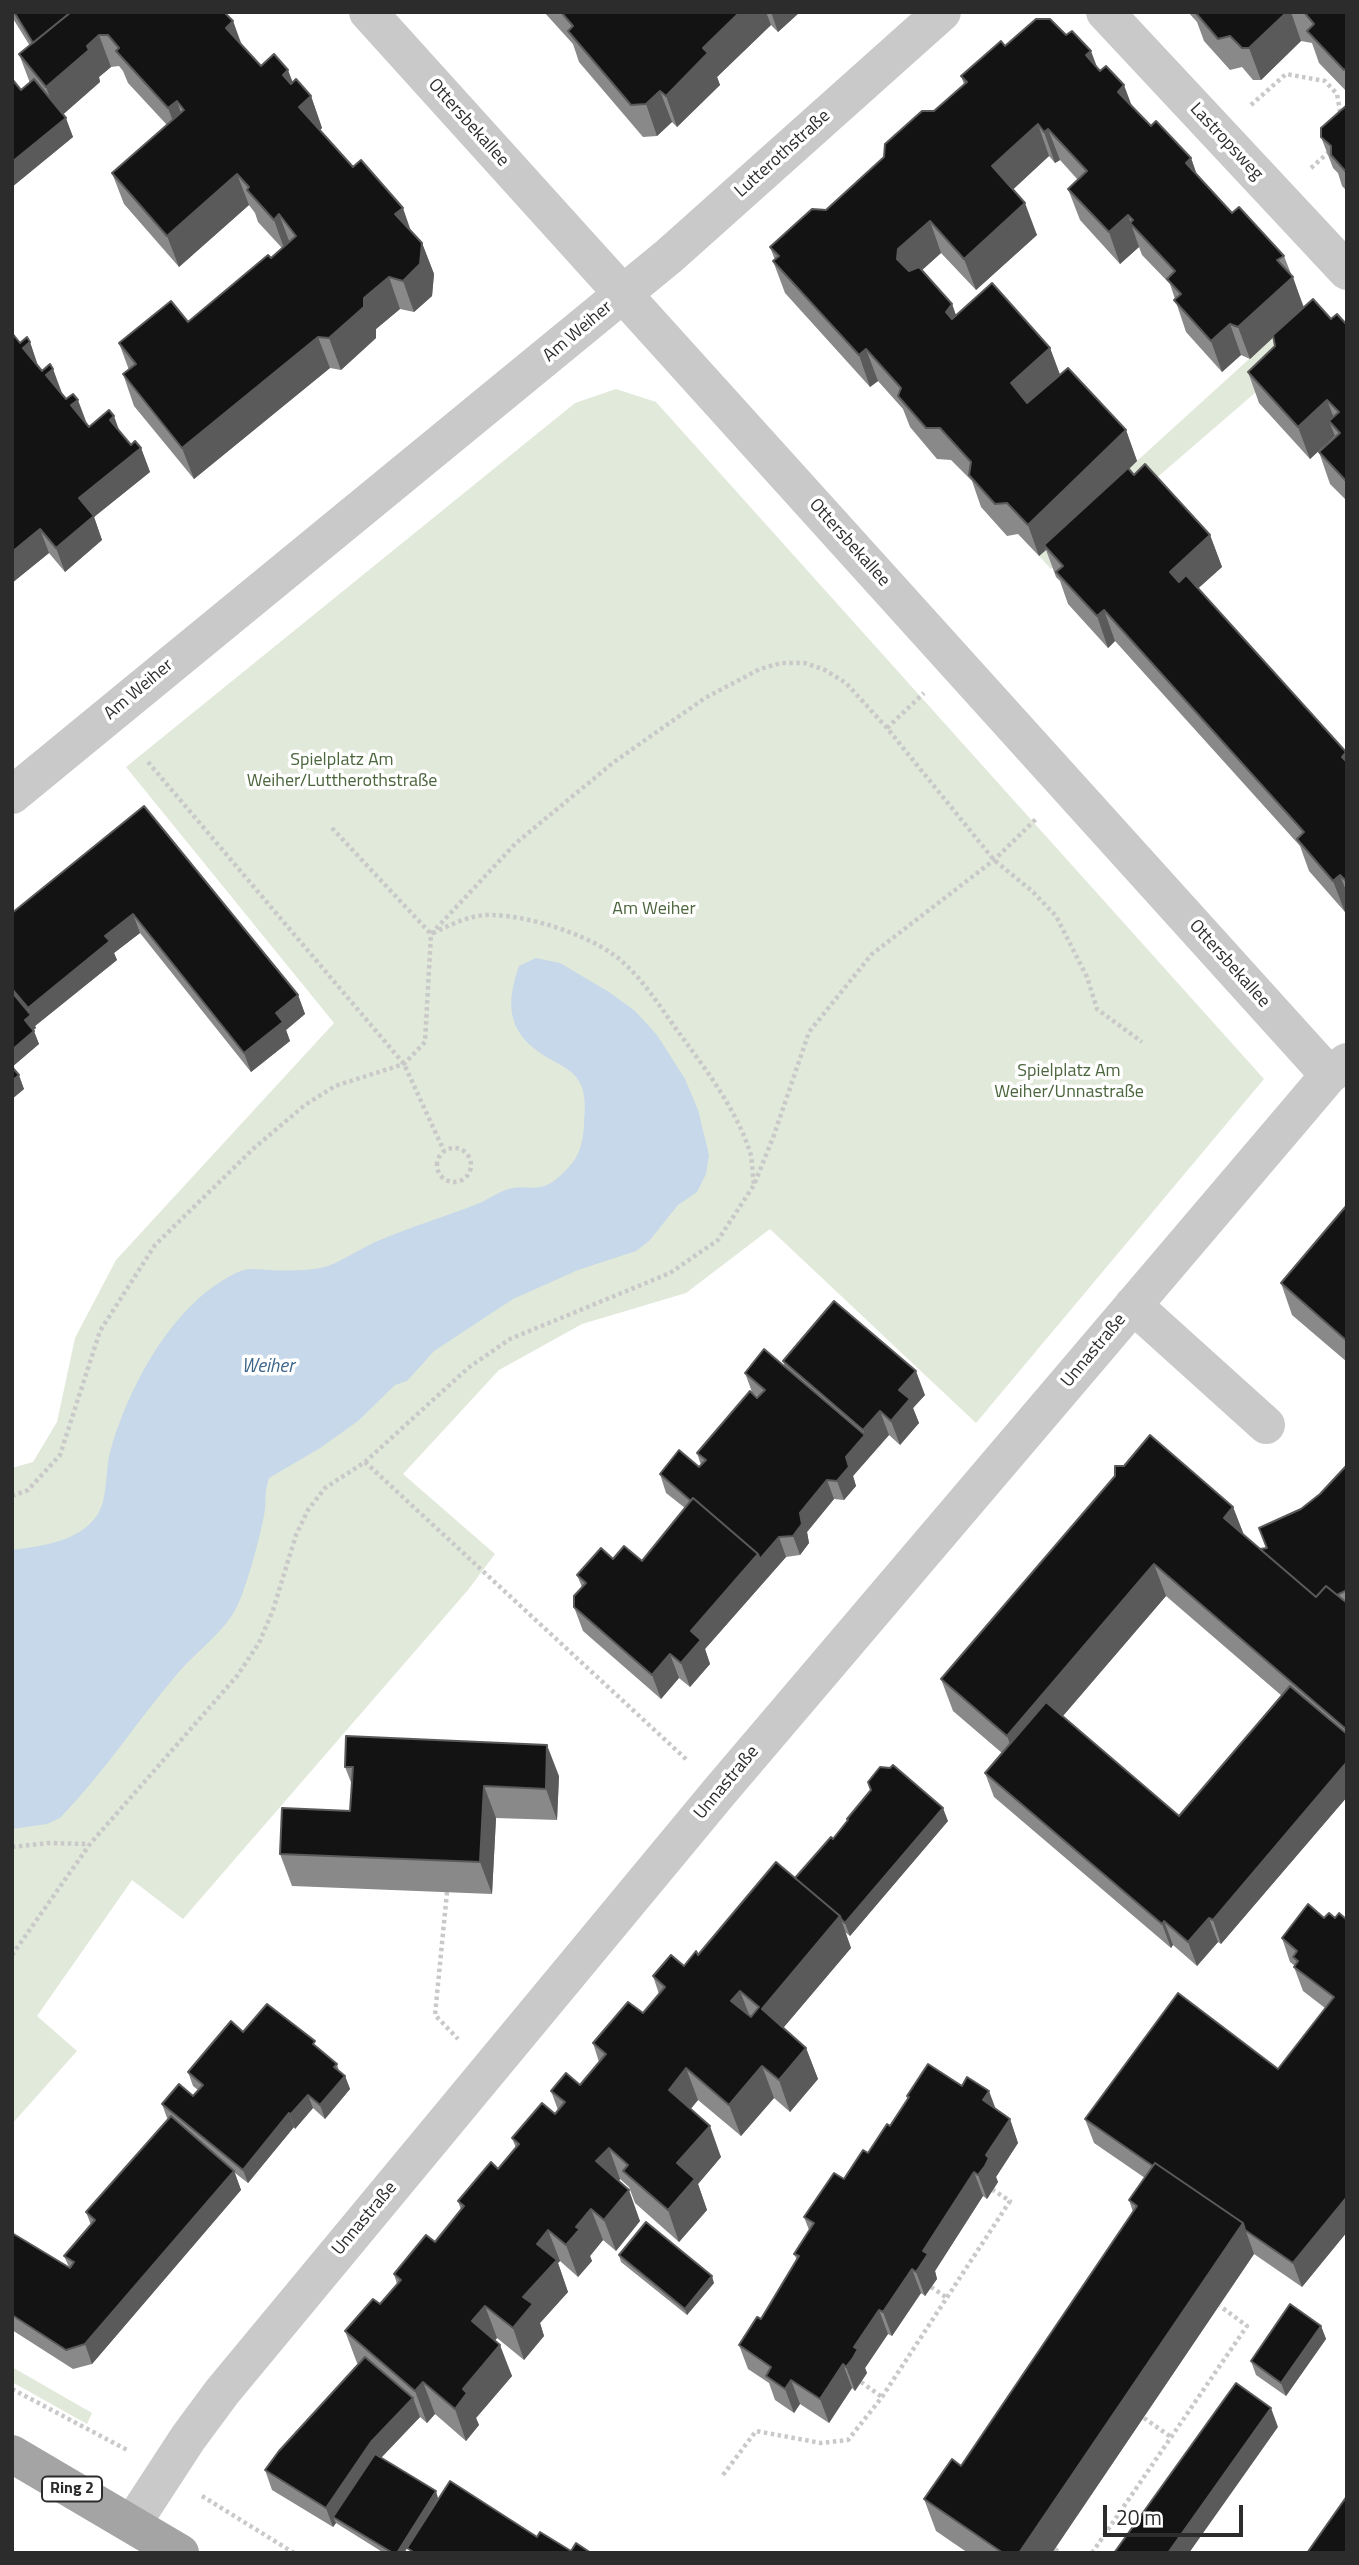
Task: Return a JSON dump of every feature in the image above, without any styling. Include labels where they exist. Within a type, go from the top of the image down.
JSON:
[{"type":"main road","name":"Ring 2","points":[[12,2455],[180,2553]]},
{"type":"street","name":"Ottersbekallee","points":[[368,12],[624,295],[1338,1069]]},
{"type":"street","name":"Lutterothstraße","points":[[624,295],[942,12]]},
{"type":"street","name":"Lastropsweg","points":[[1105,12],[1347,271]]},
{"type":"street","name":"Am Weiher","points":[[12,795],[624,295]]},
{"type":"street","name":"Unnastraße","points":[[132,2524],[188,2438],[222,2392],[720,1791],[1133,1305],[1338,1069]]},
{"type":"street","points":[[1133,1305],[1266,1425]]},
{"type":"path","points":[[1248,108],[1286,74],[1325,81],[1337,94],[1342,128]]},
{"type":"path","points":[[1307,172],[1335,147]]},
{"type":"path","points":[[12,1496],[28,1490],[60,1455],[100,1331],[155,1245],[254,1148],[305,1105],[335,1086],[404,1064],[425,1042],[432,934],[516,843],[614,762],[705,698],[760,669],[782,663],[805,663],[825,670],[846,683],[887,727],[994,860],[1032,891],[1056,916],[1087,977],[1097,1009],[1142,1042]]},
{"type":"path","points":[[887,727],[924,693]]},
{"type":"path","points":[[148,762],[404,1064],[444,1151]]},
{"type":"path","points":[[12,1955],[90,1843],[237,1676],[259,1643],[273,1610],[296,1535],[308,1510],[325,1488],[365,1462],[468,1368],[510,1339],[670,1273],[718,1240],[754,1185],[809,1032],[872,954],[994,860],[1038,817]]},
{"type":"path","points":[[332,828],[432,934]]},
{"type":"path","points":[[432,934],[457,921],[491,915],[535,922],[568,933],[600,947],[625,964],[709,1074],[738,1125],[750,1154],[754,1185]]},
{"type":"path","points":[[455,1148],[469,1157],[470,1168],[466,1178],[455,1182],[444,1180],[440,1176],[437,1166],[444,1151],[455,1148]]},
{"type":"path","points":[[365,1462],[693,1765]]},
{"type":"path","points":[[12,1847],[48,1843],[90,1843]]},
{"type":"path","points":[[447,1892],[435,2015],[458,2039]]},
{"type":"path","points":[[723,2475],[756,2431],[821,2443],[848,2440],[882,2397],[1010,2201],[993,2190]]},
{"type":"path","points":[[931,2287],[947,2298]]},
{"type":"path","points":[[1092,2553],[1247,2326],[1220,2306]]},
{"type":"path","points":[[861,2382],[882,2397]]},
{"type":"path","points":[[1144,2418],[1171,2437]]},
{"type":"green space","points":[[1304,309],[1285,367],[1051,569],[1039,556],[1137,461]]},
{"type":"green space","name":"Am Weiher","points":[[616,389],[656,402],[1264,1079],[976,1423],[770,1229],[686,1293],[582,1324],[499,1370],[403,1474],[495,1554],[468,1590],[183,1919],[132,1880],[37,2016],[77,2051],[12,2124],[12,1468],[33,1462],[57,1422],[75,1338],[116,1260],[334,1023],[126,767],[575,403]]},
{"type":"green space","points":[[12,2367],[92,2413],[87,2424],[12,2382]]},
{"type":"water","name":"Weiher","points":[[536,958],[560,963],[609,992],[635,1011],[657,1035],[685,1079],[698,1110],[709,1155],[706,1174],[697,1192],[678,1205],[649,1241],[636,1251],[578,1270],[513,1299],[434,1351],[407,1381],[395,1385],[358,1421],[320,1448],[269,1478],[258,1543],[239,1602],[227,1622],[177,1674],[91,1784],[60,1818],[47,1824],[12,1829],[12,1550],[71,1537],[98,1514],[103,1500],[110,1452],[138,1381],[151,1357],[182,1315],[220,1282],[247,1269],[299,1270],[328,1266],[380,1240],[480,1203],[504,1190],[545,1186],[566,1170],[576,1158],[583,1138],[583,1089],[572,1072],[526,1041],[513,1020],[511,1008],[514,981],[519,966]]},
{"type":"building","points":[[14,12],[71,12],[33,43]]},
{"type":"building","points":[[71,12],[224,12],[233,21],[226,28],[261,66],[274,54],[288,70],[283,75],[291,84],[296,79],[311,96],[299,107],[353,167],[361,160],[403,208],[395,214],[422,243],[420,264],[403,281],[389,277],[364,298],[364,307],[329,338],[318,337],[182,448],[123,374],[136,364],[119,343],[171,301],[188,322],[268,255],[271,258],[296,236],[279,214],[274,220],[247,190],[249,187],[237,174],[167,236],[112,173],[184,110],[177,101],[168,108],[116,51],[119,48],[108,35],[99,35],[87,46],[89,50],[46,87],[19,54]]},
{"type":"building","points":[[561,12],[740,12],[703,48],[708,53],[666,96],[660,91],[646,104],[631,105],[568,31],[573,26]]},
{"type":"building","points":[[1195,12],[1287,12],[1249,48],[1242,48],[1230,36],[1218,39]]},
{"type":"building","points":[[1304,12],[1347,12],[1347,68],[1344,70],[1307,31],[1314,24]]},
{"type":"building","points":[[1036,19],[1050,19],[1066,35],[1072,31],[1091,51],[1086,55],[1100,71],[1106,66],[1124,85],[1118,92],[1151,126],[1156,121],[1191,158],[1186,163],[1232,213],[1239,207],[1284,256],[1277,260],[1293,277],[1238,327],[1230,324],[1211,341],[1174,300],[1181,294],[1167,279],[1175,271],[1130,223],[1133,220],[1128,215],[1109,232],[1068,189],[1087,171],[1048,129],[1044,132],[1038,124],[992,166],[1025,203],[964,259],[930,221],[898,249],[897,259],[909,271],[919,267],[952,304],[946,312],[952,319],[992,283],[1050,348],[1011,383],[1027,403],[1068,368],[1126,430],[1028,525],[1007,503],[995,504],[969,475],[971,462],[940,428],[926,428],[898,396],[901,388],[866,349],[859,355],[773,261],[779,256],[770,247],[812,209],[826,210],[884,157],[885,144],[922,111],[934,111],[967,82],[961,76],[1001,41],[1005,46]]},
{"type":"building","points":[[12,79],[21,90],[34,79],[66,118],[12,162]]},
{"type":"building","points":[[1347,105],[1347,173],[1331,155],[1331,146],[1321,137],[1321,128]]},
{"type":"building","points":[[1313,299],[1331,319],[1337,314],[1347,325],[1347,482],[1319,452],[1340,433],[1329,421],[1339,412],[1327,400],[1298,427],[1248,372],[1275,346],[1273,335]]},
{"type":"building","points":[[12,333],[20,343],[27,337],[30,342],[23,348],[42,371],[50,364],[53,369],[46,375],[66,399],[73,394],[78,400],[71,405],[89,427],[109,410],[114,416],[110,420],[131,445],[135,441],[141,448],[79,498],[94,516],[56,548],[40,529],[12,552]]},
{"type":"building","points":[[1145,464],[1210,535],[1170,572],[1179,582],[1186,575],[1346,752],[1342,757],[1347,762],[1347,882],[1340,875],[1333,881],[1297,839],[1304,832],[1104,610],[1097,616],[1056,572],[1063,566],[1044,545],[1128,468],[1134,475]]},
{"type":"building","points":[[144,806],[298,995],[276,1013],[283,1022],[244,1053],[133,914],[105,936],[110,941],[28,1008],[12,989],[12,913]]},
{"type":"building","points":[[12,992],[31,1015],[25,1020],[34,1031],[12,1050]]},
{"type":"building","points":[[12,1067],[19,1075],[12,1081]]},
{"type":"building","points":[[1347,1205],[1347,1341],[1281,1283]]},
{"type":"building","points":[[834,1301],[916,1371],[899,1390],[910,1399],[891,1421],[880,1411],[863,1430],[783,1361]]},
{"type":"building","points":[[764,1349],[865,1435],[846,1457],[849,1467],[837,1481],[827,1480],[800,1513],[802,1524],[793,1536],[779,1537],[760,1559],[758,1554],[693,1498],[691,1501],[660,1474],[679,1450],[699,1467],[706,1460],[697,1453],[750,1391],[757,1398],[765,1390],[745,1373]]},
{"type":"building","points":[[1150,1435],[1233,1507],[1224,1518],[1316,1597],[1326,1586],[1347,1603],[1347,1730],[1154,1564],[1007,1736],[941,1679],[1115,1476],[1115,1466],[1124,1466]]},
{"type":"building","points":[[1347,1465],[1347,1590],[1337,1595],[1326,1586],[1316,1597],[1260,1549],[1267,1548],[1259,1528],[1301,1509],[1320,1494]]},
{"type":"building","points":[[693,1498],[758,1554],[691,1631],[701,1640],[681,1663],[670,1654],[652,1675],[574,1607],[574,1596],[586,1583],[577,1575],[601,1548],[613,1559],[624,1546],[642,1561]]},
{"type":"building","points":[[1290,1686],[1347,1734],[1347,1762],[1213,1920],[1209,1918],[1188,1942],[1164,1921],[1162,1924],[985,1773],[1046,1702],[1179,1816]]},
{"type":"building","points":[[346,1736],[547,1745],[546,1789],[484,1786],[480,1862],[280,1854],[282,1808],[350,1811],[353,1767],[345,1767]]},
{"type":"building","points":[[893,1765],[943,1808],[845,1923],[795,1878],[831,1837],[833,1839],[871,1790],[868,1782],[880,1767],[890,1768]]},
{"type":"building","points":[[776,1862],[840,1916],[762,2009],[806,2048],[779,2080],[762,2066],[729,2105],[686,2068],[669,2090],[710,2126],[677,2163],[695,2179],[668,2210],[623,2171],[628,2165],[609,2148],[596,2161],[629,2190],[604,2220],[591,2209],[576,2227],[580,2229],[566,2245],[548,2230],[537,2244],[557,2260],[523,2297],[533,2304],[513,2328],[485,2306],[472,2321],[500,2345],[463,2389],[467,2393],[455,2409],[423,2382],[415,2391],[345,2331],[373,2299],[380,2304],[401,2280],[394,2274],[426,2235],[435,2242],[464,2206],[458,2201],[491,2162],[498,2169],[519,2144],[512,2138],[542,2103],[555,2114],[565,2102],[551,2091],[566,2073],[580,2085],[606,2054],[593,2043],[628,2002],[643,2013],[665,1987],[653,1976],[671,1955],[684,1966],[696,1951],[698,1955]],"holes":[[[740,1991],[759,2007],[751,2017],[731,2001]]]},
{"type":"building","points":[[1308,1904],[1324,1918],[1329,1913],[1335,1918],[1339,1913],[1347,1920],[1347,2197],[1293,2263],[1245,2230],[1243,2223],[1085,2119],[1178,1993],[1278,2069],[1334,1997],[1294,1967],[1298,1961],[1293,1957],[1297,1951],[1282,1938]]},
{"type":"building","points":[[267,2004],[315,2041],[313,2044],[337,2064],[334,2067],[345,2076],[320,2105],[308,2095],[290,2115],[289,2113],[243,2170],[162,2104],[179,2084],[193,2096],[203,2085],[188,2072],[231,2021],[243,2032]]},
{"type":"building","points":[[928,2064],[962,2086],[967,2077],[989,2091],[983,2100],[1010,2119],[986,2155],[989,2158],[985,2166],[978,2175],[974,2172],[923,2251],[928,2254],[916,2272],[912,2269],[883,2312],[879,2310],[854,2347],[858,2349],[853,2358],[846,2367],[843,2364],[820,2399],[791,2380],[785,2389],[766,2376],[771,2367],[739,2345],[757,2317],[761,2319],[799,2256],[794,2254],[814,2223],[804,2217],[834,2173],[844,2179],[863,2150],[868,2153],[887,2124],[890,2126]]},
{"type":"building","points":[[171,2116],[234,2171],[85,2344],[66,2350],[12,2315],[12,2233],[70,2268],[74,2262],[64,2256],[95,2220],[86,2212]]},
{"type":"building","points":[[1155,2163],[1243,2223],[1019,2553],[1003,2553],[924,2499],[952,2459],[961,2466],[1137,2206],[1129,2200]]},
{"type":"building","points":[[646,2222],[712,2276],[685,2309],[619,2255]]},
{"type":"building","points":[[1290,2304],[1321,2326],[1281,2383],[1251,2361]]},
{"type":"building","points":[[365,2357],[413,2398],[371,2442],[326,2508],[265,2470],[279,2451]]},
{"type":"building","points":[[1236,2383],[1271,2408],[1168,2553],[1114,2553]]},
{"type":"building","points":[[375,2454],[436,2491],[397,2553],[333,2517]]},
{"type":"building","points":[[450,2481],[537,2537],[540,2532],[571,2551],[576,2543],[591,2553],[415,2553],[407,2548]]},
{"type":"building","points":[[1347,2496],[1347,2553],[1307,2553]]},
{"type":"park label","name":"Spielplatz Am Weiher/Luttherothstraße","points":[[342,771]]},
{"type":"park label","name":"Spielplatz Am Weiher/Unnastraße","points":[[1069,1082]]}]
